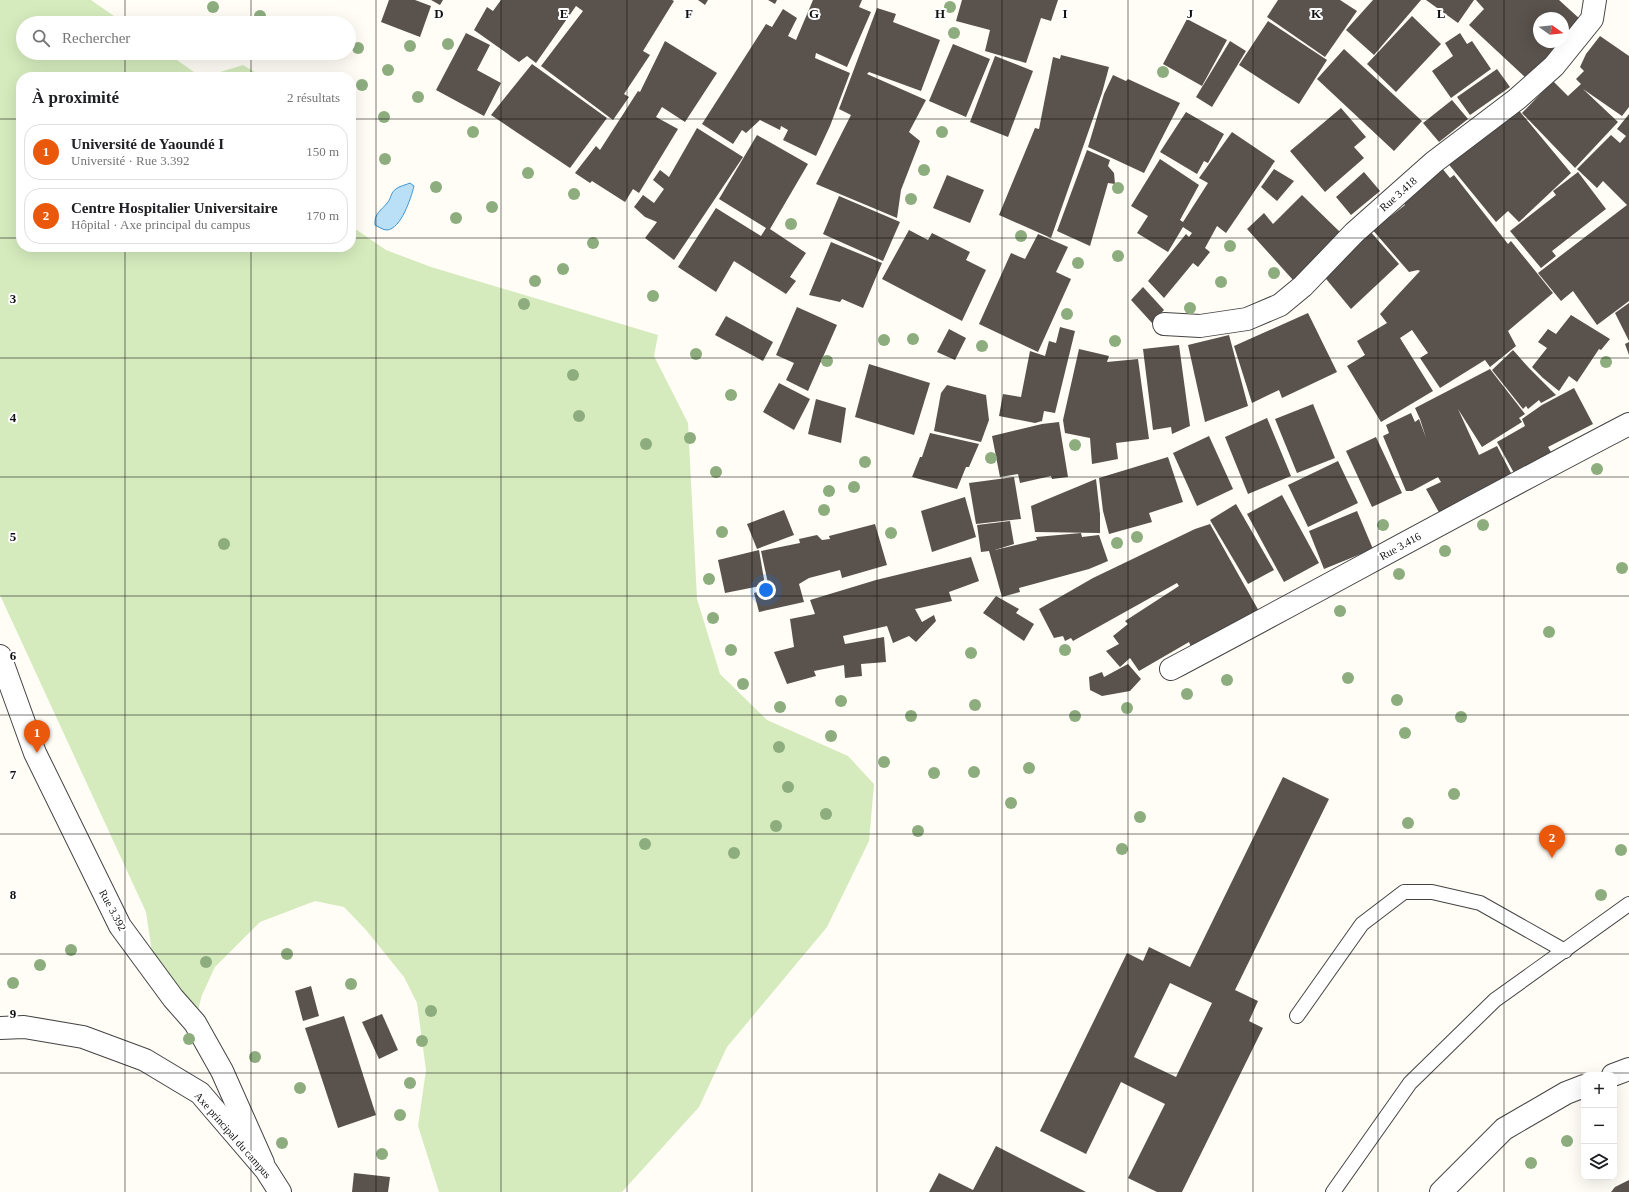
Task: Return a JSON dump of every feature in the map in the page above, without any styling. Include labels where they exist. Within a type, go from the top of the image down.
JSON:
[{"type":"street","name":"Rue 3.418","points":[[1164,324],[1200,326],[1247,319],[1280,305],[1304,286],[1354,233],[1434,162],[1517,99],[1554,66],[1592,19],[1595,0]]},
{"type":"street","name":"Rue 3.416","points":[[1171,669],[1331,584],[1490,496],[1629,424]]},
{"type":"street","name":"Rue 3.392","points":[[0,656],[35,753],[120,926],[173,998],[195,1023],[222,1071],[266,1170]]},
{"type":"street","name":"Axe principal du campus","points":[[0,1028],[24,1027],[83,1038],[146,1060],[200,1093],[266,1170],[280,1192]]},
{"type":"street","points":[[1617,1074],[1629,1069]]},
{"type":"street","points":[[1441,1192],[1504,1129],[1566,1093],[1581,1087]]},
{"type":"lane","points":[[1297,1016],[1362,924],[1404,892],[1432,892],[1480,903],[1565,951]]},
{"type":"lane","points":[[1333,1192],[1410,1083],[1495,1000],[1629,904]]},
{"type":"green space","points":[[0,0],[91,0],[114,16],[16,16],[16,60],[177,60],[194,72],[16,72],[16,252],[356,252],[356,229],[386,250],[431,267],[658,335],[654,356],[688,423],[697,599],[720,674],[767,720],[848,756],[874,784],[869,841],[827,927],[727,1047],[699,1107],[622,1192],[439,1192],[418,1126],[426,1070],[417,1003],[404,977],[366,930],[344,907],[315,901],[260,922],[215,967],[202,995],[198,1010],[155,972],[146,912],[0,595]]},
{"type":"green space","points":[[243,65],[255,72],[220,72]]},
{"type":"water","points":[[410,183],[414,186],[405,212],[397,224],[387,230],[375,225],[378,212],[388,202],[394,190]]},
{"type":"building","points":[[389,0],[415,0],[431,6],[420,37],[381,22]]},
{"type":"building","points":[[431,0],[443,0],[440,5]]},
{"type":"building","points":[[501,0],[674,1],[643,51],[650,55],[624,94],[629,97],[613,120],[541,66],[583,11],[576,6],[536,63],[527,56],[519,62],[474,30],[487,7],[493,11]]},
{"type":"building","points":[[698,0],[708,0],[705,5]]},
{"type":"building","points":[[768,0],[777,0],[775,4]]},
{"type":"building","points":[[813,0],[862,0],[859,7],[871,12],[847,67],[816,53],[815,58],[850,73],[830,126],[816,156],[783,140],[788,130],[781,126],[780,130],[760,120],[746,133],[742,130],[733,144],[702,124],[766,24],[772,27],[783,9],[797,18],[788,36],[796,40]]},
{"type":"building","points":[[962,0],[1058,0],[1051,21],[1041,18],[1026,63],[985,51],[990,30],[956,21]]},
{"type":"building","points":[[1278,0],[1340,0],[1357,11],[1325,57],[1267,17]]},
{"type":"building","points":[[1373,0],[1421,0],[1374,55],[1346,30]]},
{"type":"building","points":[[1426,0],[1474,0],[1458,23]]},
{"type":"building","points":[[1476,0],[1559,0],[1581,20],[1569,33],[1569,12],[1533,12],[1533,48],[1555,48],[1527,79],[1469,25],[1484,9]]},
{"type":"building","points":[[877,8],[896,14],[893,22],[940,40],[921,91],[869,72],[867,74],[926,100],[909,132],[920,141],[901,190],[897,218],[816,184],[851,115],[839,109]]},
{"type":"building","points":[[1412,16],[1441,44],[1396,92],[1367,64]]},
{"type":"building","points":[[1187,19],[1227,40],[1202,86],[1163,64]]},
{"type":"building","points":[[1268,21],[1327,60],[1299,104],[1239,65]]},
{"type":"building","points":[[466,33],[490,45],[477,70],[501,83],[484,116],[436,90]]},
{"type":"building","points":[[1460,33],[1467,44],[1472,41],[1491,69],[1451,98],[1432,71],[1453,56],[1445,43]]},
{"type":"building","points":[[1600,36],[1629,56],[1629,107],[1622,116],[1583,89],[1618,122],[1575,168],[1522,113],[1553,81],[1568,96],[1581,84],[1576,79],[1584,71],[1580,67],[1586,54]]},
{"type":"building","points":[[665,41],[717,73],[685,122],[662,107],[656,117],[678,129],[639,193],[633,189],[625,202],[592,181],[590,183],[575,173],[596,146],[600,150],[638,91],[640,92]]},
{"type":"building","points":[[1230,41],[1246,51],[1212,107],[1196,97]]},
{"type":"building","points":[[953,44],[990,59],[966,117],[929,101]]},
{"type":"building","points":[[1344,49],[1422,121],[1394,151],[1317,79]]},
{"type":"building","points":[[1061,55],[1109,67],[1102,93],[1051,238],[999,215],[1035,128],[1039,129],[1053,57],[1060,59]]},
{"type":"building","points":[[995,56],[1033,71],[1008,137],[970,122]]},
{"type":"building","points":[[532,64],[607,118],[570,168],[491,115]]},
{"type":"building","points":[[1497,69],[1510,87],[1470,115],[1457,97]]},
{"type":"building","points":[[1113,75],[1126,81],[1128,79],[1180,103],[1144,173],[1088,147],[1104,94]]},
{"type":"building","points":[[1452,100],[1468,119],[1439,142],[1423,123]]},
{"type":"building","points":[[1516,107],[1571,173],[1519,222],[1508,211],[1496,222],[1446,161]]},
{"type":"building","points":[[1341,108],[1366,137],[1354,147],[1364,158],[1325,192],[1290,151]]},
{"type":"building","points":[[1186,112],[1224,134],[1208,163],[1204,161],[1197,174],[1160,152]]},
{"type":"building","points":[[1629,114],[1629,301],[1597,325],[1573,291],[1561,301],[1538,273],[1627,205],[1603,181],[1597,188],[1577,169],[1611,135],[1620,143],[1626,136],[1617,129]]},
{"type":"building","points":[[697,128],[743,157],[674,260],[645,238],[657,222],[645,217],[634,207],[643,195],[654,203],[664,189],[653,180],[660,170],[669,177]]},
{"type":"building","points":[[1232,132],[1275,161],[1226,233],[1217,226],[1205,248],[1210,252],[1198,267],[1193,263],[1164,298],[1148,281],[1186,234],[1189,237],[1192,233],[1183,227],[1168,252],[1137,233],[1148,216],[1131,206],[1160,159],[1199,185],[1180,220],[1183,222],[1208,183],[1199,178]]},
{"type":"building","points":[[757,135],[808,164],[770,229],[806,253],[790,277],[796,281],[786,294],[734,261],[716,292],[678,267],[716,208],[761,236],[766,228],[719,199]]},
{"type":"building","points":[[1087,150],[1110,160],[1108,166],[1114,173],[1115,184],[1108,183],[1090,246],[1057,231]]},
{"type":"building","points":[[1441,167],[1450,178],[1454,175],[1508,244],[1511,241],[1553,293],[1508,331],[1516,346],[1490,367],[1485,360],[1440,388],[1420,358],[1428,353],[1412,330],[1400,338],[1433,391],[1381,422],[1347,366],[1365,355],[1357,341],[1387,323],[1380,314],[1420,271],[1409,272],[1371,228],[1387,212],[1391,216],[1405,205],[1400,198]]},
{"type":"building","points":[[1274,169],[1294,181],[1277,201],[1261,187]]},
{"type":"building","points":[[1364,172],[1380,191],[1351,215],[1336,197]]},
{"type":"building","points":[[1578,172],[1606,209],[1552,251],[1556,256],[1541,268],[1510,231],[1556,195],[1553,191]]},
{"type":"building","points":[[947,175],[984,190],[970,223],[933,208]]},
{"type":"building","points":[[1302,195],[1342,234],[1293,280],[1247,229],[1264,213],[1273,224]]},
{"type":"building","points":[[839,196],[900,222],[883,261],[823,234]]},
{"type":"building","points":[[909,230],[928,240],[932,233],[970,252],[966,260],[986,270],[962,321],[882,279]]},
{"type":"building","points":[[1369,230],[1399,264],[1351,309],[1322,274]]},
{"type":"building","points":[[1038,234],[1068,247],[1056,272],[1071,279],[1038,352],[979,324],[1011,253],[1025,259]]},
{"type":"building","points":[[831,242],[882,263],[863,308],[842,299],[840,302],[809,295]]},
{"type":"building","points":[[1143,287],[1164,310],[1152,323],[1131,300]]},
{"type":"building","points":[[1629,303],[1629,341],[1615,313]]},
{"type":"building","points":[[797,307],[837,325],[808,391],[786,380],[794,363],[776,355]]},
{"type":"building","points":[[1308,313],[1337,372],[1282,398],[1279,390],[1252,403],[1234,346]]},
{"type":"building","points":[[1571,315],[1610,339],[1601,350],[1599,349],[1577,382],[1569,376],[1559,391],[1532,367],[1547,348],[1538,342],[1548,329],[1556,334]]},
{"type":"building","points":[[726,316],[773,342],[763,361],[715,335]]},
{"type":"building","points":[[1060,327],[1075,331],[1055,413],[1044,411],[1042,421],[1035,423],[999,416],[1003,394],[1021,397],[1030,351],[1045,356],[1049,341],[1056,343]]},
{"type":"building","points":[[949,329],[966,338],[955,360],[937,352]]},
{"type":"building","points":[[1229,335],[1248,406],[1205,422],[1188,345]]},
{"type":"building","points":[[1629,342],[1629,355],[1625,344]]},
{"type":"building","points":[[1179,345],[1190,426],[1172,434],[1171,427],[1153,430],[1143,349]]},
{"type":"building","points":[[1079,349],[1109,356],[1107,362],[1138,359],[1149,439],[1116,443],[1118,459],[1092,464],[1090,438],[1065,433],[1063,420]]},
{"type":"building","points":[[1513,350],[1556,395],[1541,403],[1539,400],[1528,409],[1526,406],[1523,409],[1492,370]]},
{"type":"building","points":[[869,364],[930,383],[914,435],[855,417]]},
{"type":"building","points":[[1490,369],[1525,414],[1519,418],[1522,422],[1482,447],[1458,409],[1479,455],[1497,446],[1512,475],[1441,516],[1426,489],[1441,482],[1438,477],[1412,491],[1406,491],[1383,436],[1389,433],[1386,425],[1411,413],[1415,422],[1419,419],[1426,438],[1415,408]]},
{"type":"building","points":[[779,383],[810,399],[794,430],[763,412]]},
{"type":"building","points":[[947,385],[986,395],[989,420],[981,442],[934,431],[941,393]]},
{"type":"building","points":[[1574,388],[1593,424],[1548,447],[1551,452],[1514,473],[1497,442],[1525,426],[1522,419],[1542,405]]},
{"type":"building","points":[[816,399],[846,408],[841,443],[808,434]]},
{"type":"building","points":[[1313,404],[1335,458],[1297,473],[1275,419]]},
{"type":"building","points":[[1267,418],[1291,476],[1248,494],[1225,437]]},
{"type":"building","points":[[1059,422],[1068,477],[1052,479],[1051,476],[1020,483],[1018,474],[1000,477],[992,436],[1042,424]]},
{"type":"building","points":[[930,433],[979,444],[969,467],[966,467],[957,489],[912,477],[920,457],[922,457]]},
{"type":"building","points":[[1209,436],[1233,489],[1197,506],[1173,453]]},
{"type":"building","points":[[1376,437],[1402,493],[1372,507],[1346,451]]},
{"type":"building","points":[[1168,457],[1183,502],[1149,513],[1152,522],[1109,534],[1103,511],[1099,478]]},
{"type":"building","points":[[1338,461],[1358,503],[1308,527],[1288,485]]},
{"type":"building","points":[[1014,477],[1021,519],[976,524],[969,483]]},
{"type":"building","points":[[1096,479],[1100,514],[1100,533],[1035,532],[1031,506]]},
{"type":"building","points":[[1282,495],[1319,563],[1284,582],[1247,514]]},
{"type":"building","points":[[965,497],[976,537],[932,552],[921,511]]},
{"type":"building","points":[[1236,504],[1274,570],[1248,584],[1210,520]]},
{"type":"building","points":[[784,510],[794,535],[757,549],[747,524]]},
{"type":"building","points":[[1357,511],[1373,549],[1324,569],[1309,531]]},
{"type":"building","points":[[1010,521],[1014,544],[995,550],[1037,540],[1036,537],[1081,533],[1082,537],[1099,535],[1108,561],[1089,569],[1019,588],[1020,592],[1002,597],[989,551],[981,552],[977,525]]},
{"type":"building","points":[[875,524],[887,565],[842,578],[840,570],[809,578],[799,584],[804,602],[759,612],[754,593],[769,588],[761,551],[800,543],[799,539],[817,535],[822,540],[830,539],[829,536]]},
{"type":"building","points":[[1210,524],[1260,613],[1193,652],[1189,642],[1139,671],[1130,658],[1120,667],[1106,651],[1119,644],[1113,636],[1128,624],[1125,621],[1179,586],[1177,583],[1073,641],[1071,638],[1065,641],[1063,636],[1054,638],[1039,609],[1093,578],[1195,529]]},
{"type":"building","points":[[759,550],[765,585],[725,593],[718,560]]},
{"type":"building","points":[[971,557],[979,581],[949,592],[952,601],[915,609],[922,622],[934,615],[936,621],[916,642],[909,636],[893,643],[887,626],[843,636],[845,644],[884,637],[886,662],[861,664],[862,676],[845,678],[844,665],[814,671],[816,676],[787,684],[774,652],[794,647],[790,619],[815,614],[810,600],[876,580]]},
{"type":"building","points":[[996,596],[1019,609],[1016,613],[1034,624],[1024,641],[983,613]]},
{"type":"building","points":[[1128,664],[1141,679],[1130,691],[1102,696],[1090,690],[1089,677],[1102,672],[1104,677]]},
{"type":"building","points":[[1283,777],[1329,799],[1235,990],[1258,1001],[1249,1021],[1263,1028],[1182,1192],[1157,1192],[1128,1178],[1165,1104],[1121,1082],[1086,1154],[1040,1131],[1127,953],[1143,961],[1149,947],[1190,967]],"holes":[[[1170,983],[1212,1003],[1176,1077],[1134,1057]]]},
{"type":"building","points":[[311,986],[319,1016],[303,1021],[295,991]]},
{"type":"building","points":[[382,1014],[398,1050],[379,1059],[362,1022]]},
{"type":"building","points":[[344,1016],[376,1115],[338,1128],[305,1028]]},
{"type":"building","points":[[996,1146],[1086,1192],[929,1192],[939,1173],[973,1190]]},
{"type":"building","points":[[354,1173],[390,1177],[388,1192],[352,1192]]},
{"type":"building","points":[[1629,1180],[1629,1192],[1611,1192],[1615,1187]]},
{"type":"place","name":"Université de Yaoundé I","points":[[37,753]]},
{"type":"place","name":"Centre Hospitalier Universitaire","points":[[1552,858]]}]
